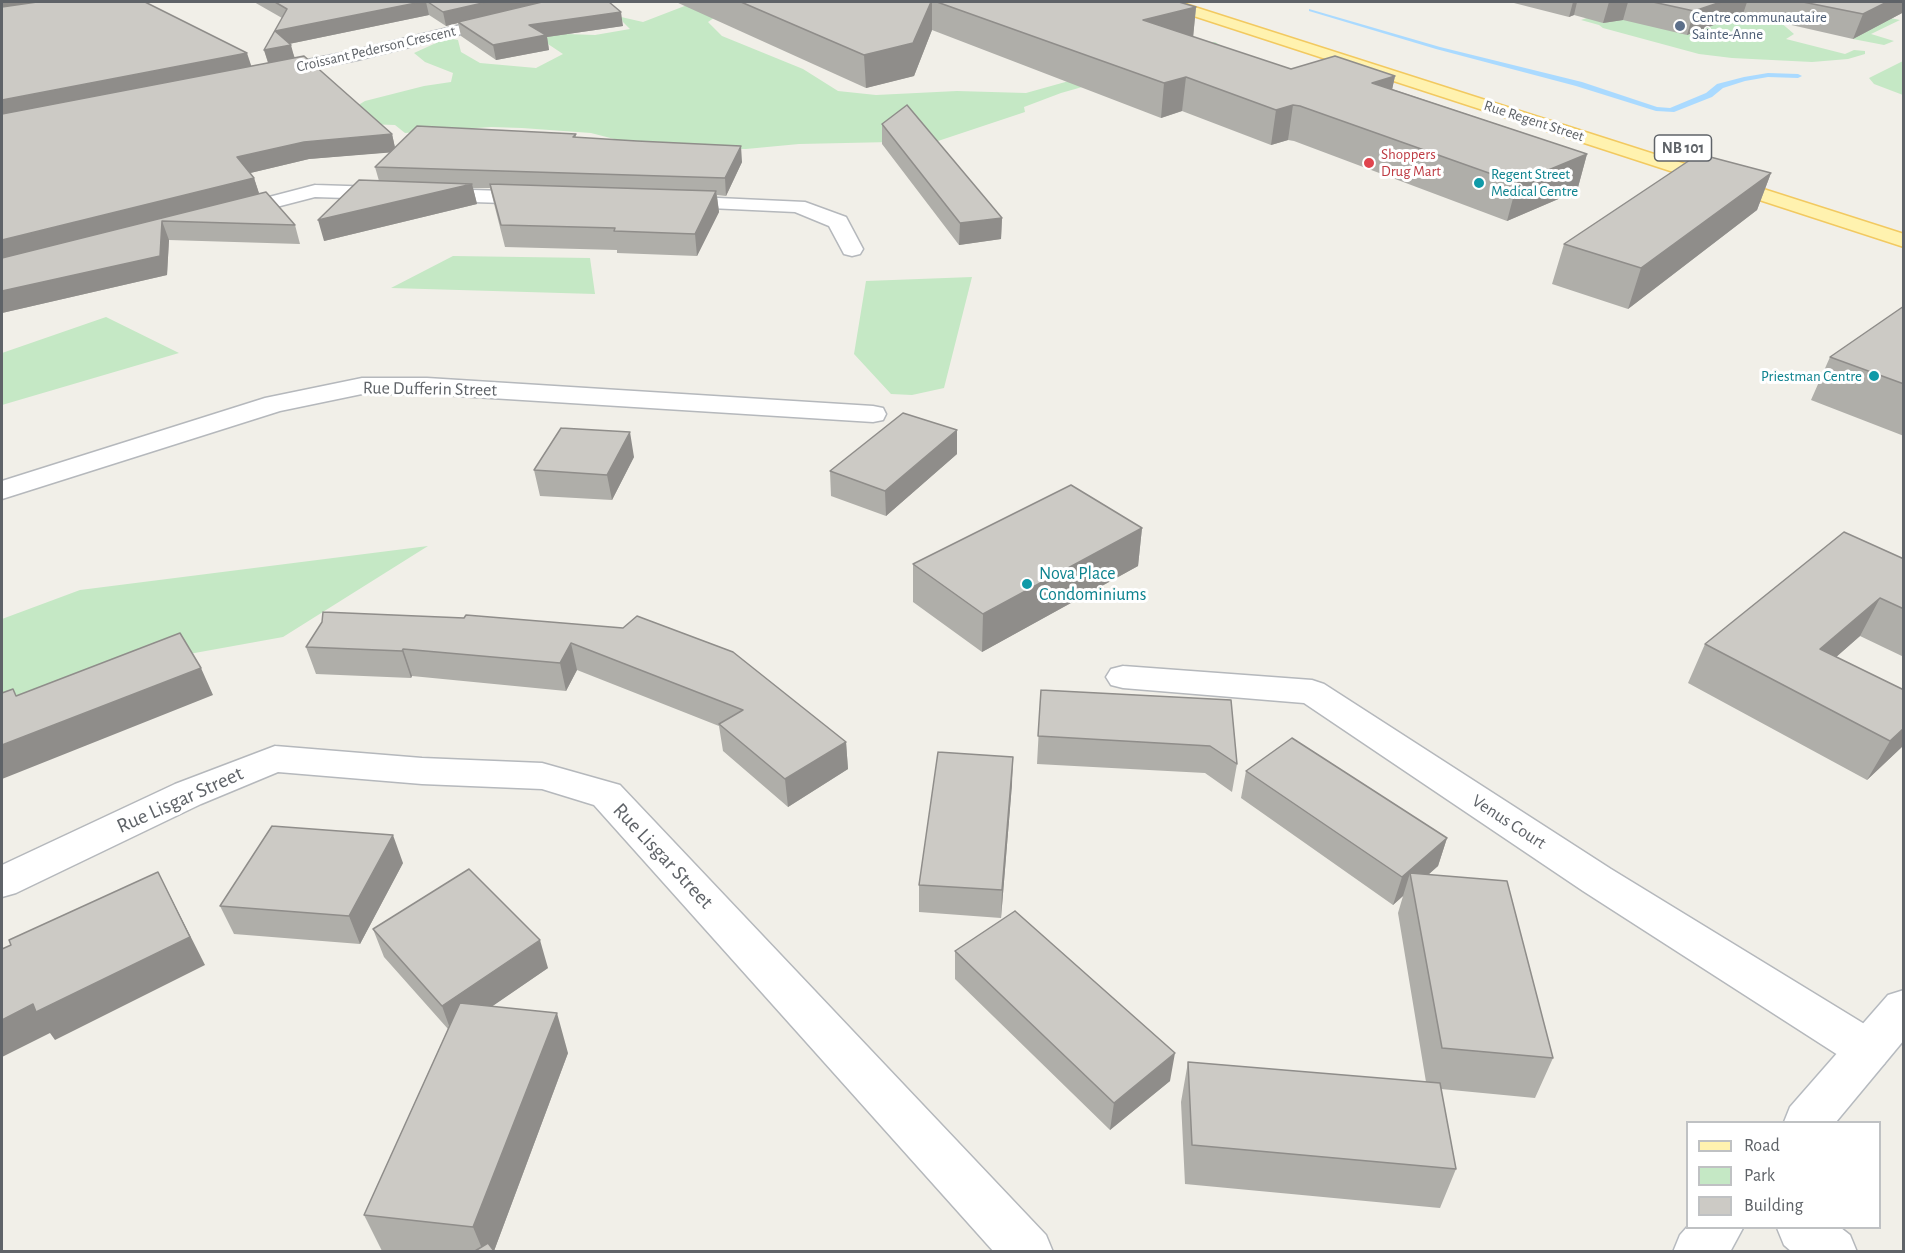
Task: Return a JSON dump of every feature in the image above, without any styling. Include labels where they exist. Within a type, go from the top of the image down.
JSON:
[{"type":"main road","name":"Rue Regent Street","points":[[1165,2],[1904,241]]},
{"type":"main road","name":"Rue Regent Street","points":[[1207,2],[1261,16],[1461,83],[1637,135]]},
{"type":"main road","points":[[1370,68],[1398,68],[1461,83]]},
{"type":"street","name":"Croissant Pederson Crescent","points":[[255,75],[357,55],[573,2]]},
{"type":"street","points":[[210,218],[315,191],[562,199]]},
{"type":"street","points":[[656,202],[798,206],[838,222],[852,249]]},
{"type":"street","name":"Rue Dufferin Street","points":[[2,490],[274,404],[362,386],[428,386],[873,414]]},
{"type":"street","name":"Venus Court","points":[[1123,677],[1312,692],[1597,880],[1868,1050]]},
{"type":"street","name":"Rue Lisgar Street","points":[[2,882],[188,794],[275,759],[422,771],[542,776],[607,795],[1028,1251]]},
{"type":"street","points":[[1808,1121],[1904,1008]]},
{"type":"street","points":[[1804,1229],[1832,1251]]},
{"type":"green space","points":[[695,2],[728,8],[708,22],[722,36],[803,69],[838,91],[876,95],[957,91],[1026,93],[1187,48],[1215,42],[1223,47],[1061,93],[1024,107],[1025,112],[938,141],[799,144],[746,149],[694,148],[622,141],[591,133],[522,128],[491,127],[405,133],[395,125],[364,124],[350,110],[365,101],[424,86],[451,82],[453,73],[425,62],[414,53],[447,38],[458,40],[461,52],[480,63],[536,68],[563,54],[542,40],[508,32],[595,35],[630,29],[621,17],[643,22]]},
{"type":"green space","points":[[1756,9],[1768,17],[1761,22],[1779,21],[1794,34],[1786,39],[1845,54],[1854,50],[1865,51],[1865,54],[1848,59],[1812,62],[1732,58],[1699,54],[1581,20],[1598,14]]},
{"type":"green space","points":[[1852,10],[1900,20],[1871,34],[1894,41],[1884,45],[1853,39]]},
{"type":"green space","points":[[1903,61],[1903,95],[1874,84],[1869,78]]},
{"type":"green space","points":[[453,256],[590,258],[595,294],[391,288]]},
{"type":"green space","points":[[972,277],[944,388],[912,395],[891,394],[854,354],[866,281]]},
{"type":"green space","points":[[106,317],[179,353],[2,405],[2,353]]},
{"type":"green space","points":[[428,546],[283,637],[156,660],[2,709],[2,619],[80,590]]},
{"type":"building","points":[[37,2],[145,2],[247,53],[2,100],[2,7]]},
{"type":"building","points":[[275,2],[421,2],[275,31],[291,45],[264,50],[287,9]]},
{"type":"building","points":[[428,2],[487,2],[443,12]]},
{"type":"building","points":[[542,2],[609,2],[621,12],[529,25],[546,35],[493,45],[458,22]]},
{"type":"building","points":[[741,2],[931,2],[913,43],[864,55]]},
{"type":"building","points":[[937,2],[1179,2],[1196,7],[1143,20],[1291,69],[1335,56],[1395,76],[1372,83],[1587,154],[1517,183],[1300,106],[1293,105],[1276,110],[1186,77],[1164,83]]},
{"type":"building","points":[[1653,2],[1721,2],[1694,11]]},
{"type":"building","points":[[1803,2],[1887,2],[1863,14]]},
{"type":"building","points":[[304,56],[392,134],[304,142],[237,157],[254,178],[2,240],[2,114]]},
{"type":"building","points":[[907,105],[1002,218],[960,223],[882,124]]},
{"type":"building","points":[[417,126],[576,134],[573,137],[741,146],[725,178],[375,167]]},
{"type":"building","points":[[1699,154],[1771,173],[1641,268],[1564,244]]},
{"type":"building","points":[[359,180],[472,184],[318,220]]},
{"type":"building","points":[[490,184],[716,191],[695,234],[614,231],[615,228],[501,225]]},
{"type":"building","points":[[266,192],[295,225],[162,221],[160,256],[2,291],[2,258]]},
{"type":"building","points":[[1904,306],[1904,384],[1830,357]]},
{"type":"building","points":[[903,413],[957,430],[885,491],[830,471]]},
{"type":"building","points":[[561,428],[630,432],[607,475],[534,470]]},
{"type":"building","points":[[1071,485],[1142,528],[983,614],[913,564]]},
{"type":"building","points":[[1844,532],[1904,559],[1904,609],[1880,598],[1820,649],[1904,690],[1904,728],[1890,741],[1705,644]]},
{"type":"building","points":[[323,612],[464,618],[466,615],[623,628],[637,616],[733,652],[846,742],[785,779],[719,724],[743,710],[571,643],[560,663],[403,649],[402,651],[306,647],[322,622]]},
{"type":"building","points":[[180,633],[201,668],[2,745],[2,693],[13,689],[16,696]]},
{"type":"building","points":[[1041,690],[1231,700],[1237,764],[1210,746],[1038,736]]},
{"type":"building","points":[[1292,738],[1447,838],[1402,877],[1246,771]]},
{"type":"building","points":[[938,752],[1013,757],[1002,890],[919,885]]},
{"type":"building","points":[[272,826],[393,835],[349,916],[220,906]]},
{"type":"building","points":[[469,869],[540,940],[442,1006],[373,929]]},
{"type":"building","points":[[158,872],[190,937],[36,1012],[33,1004],[2,1020],[2,949],[11,945],[9,940]]},
{"type":"building","points":[[1410,873],[1507,881],[1553,1058],[1442,1048]]},
{"type":"building","points":[[1015,911],[1175,1053],[1114,1103],[955,951]]},
{"type":"building","points":[[460,1003],[557,1013],[473,1227],[364,1215]]},
{"type":"building","points":[[1188,1062],[1440,1083],[1456,1169],[1192,1145]]},
{"type":"building","points":[[488,1243],[494,1251],[475,1251]]},
{"type":"waterway","points":[[1311,10],[1438,48],[1579,84],[1656,109],[1671,110],[1709,95],[1720,86],[1744,79],[1768,75],[1798,76]]},
{"type":"place","name":"Centre communautaire Sainte-Anne","points":[[1680,26]]},
{"type":"place","name":"Shoppers Drug Mart","points":[[1369,163]]},
{"type":"place","name":"Regent Street Medical Centre","points":[[1479,183]]},
{"type":"place","name":"Priestman Centre","points":[[1874,376]]},
{"type":"place","name":"Nova Place Condominiums","points":[[1027,584]]}]
